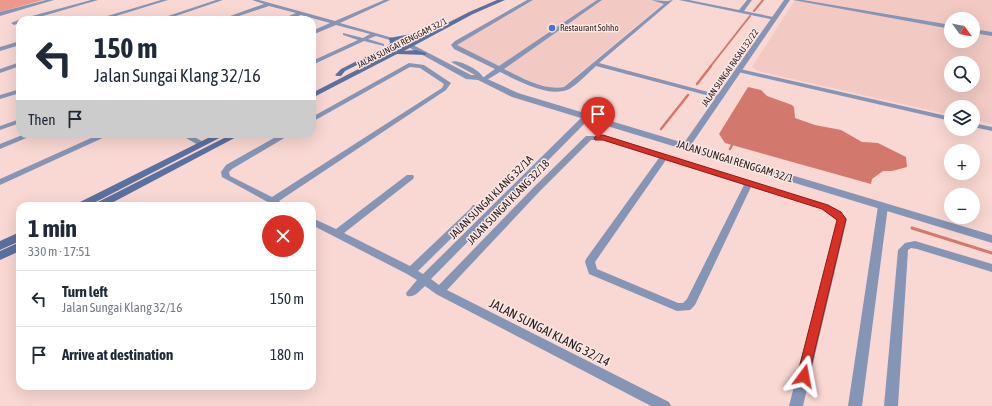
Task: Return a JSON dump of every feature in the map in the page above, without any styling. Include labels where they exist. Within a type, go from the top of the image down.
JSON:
[{"type":"main road","name":"JALAN SUNGAI RENGGAM 32/1","points":[[316,94],[388,56],[417,35],[493,0]]},
{"type":"main road","name":"JALAN SUNGAI RENGGAM 32/1","points":[[316,87],[407,43],[429,35],[471,13],[502,0]]},
{"type":"main road","points":[[339,75],[343,70],[389,47],[393,44],[391,39],[417,35]]},
{"type":"main road","points":[[388,56],[410,52],[428,52],[424,44],[424,40],[429,35]]},
{"type":"main road","points":[[105,202],[188,156],[203,144],[215,138]]},
{"type":"main road","points":[[89,202],[229,138]]},
{"type":"main road","points":[[0,246],[16,238]]},
{"type":"main road","points":[[0,256],[16,248]]},
{"type":"street","points":[[0,14],[52,0]]},
{"type":"street","points":[[38,16],[96,0]]},
{"type":"street","points":[[111,16],[166,0]]},
{"type":"street","points":[[171,16],[221,0]]},
{"type":"street","points":[[254,0],[312,16]]},
{"type":"street","points":[[316,31],[388,0]]},
{"type":"street","points":[[531,0],[457,42],[454,46],[526,82],[548,89],[558,90],[566,88],[670,1]]},
{"type":"street","points":[[482,79],[600,0]]},
{"type":"street","points":[[653,0],[670,1]]},
{"type":"street","points":[[681,0],[775,18]]},
{"type":"street","points":[[741,11],[750,0]]},
{"type":"street","name":"JALAN SUNGAI RASAU 32/22","points":[[686,147],[740,71],[787,0]]},
{"type":"street","points":[[795,0],[944,26]]},
{"type":"street","points":[[234,16],[269,4]]},
{"type":"street","points":[[293,16],[301,13]]},
{"type":"street","points":[[316,17],[407,43]]},
{"type":"street","points":[[980,32],[992,34]]},
{"type":"street","points":[[345,34],[382,45]]},
{"type":"street","points":[[316,62],[375,34]]},
{"type":"street","name":"JALAN SUNGAI RENGGAM 32/1","points":[[407,43],[412,47],[428,52],[469,77],[482,79],[515,95],[992,239]]},
{"type":"street","points":[[0,49],[16,44]]},
{"type":"street","points":[[594,64],[721,97]]},
{"type":"street","points":[[0,70],[16,65]]},
{"type":"street","points":[[280,138],[228,167],[225,172],[226,177],[272,201],[444,89],[448,83],[422,66],[409,65],[316,118]]},
{"type":"street","points":[[740,71],[944,118]]},
{"type":"street","points":[[0,97],[16,91]]},
{"type":"street","name":"JALAN SUNGAI KLANG 32/1A","points":[[412,293],[587,117]]},
{"type":"street","points":[[0,128],[16,122]]},
{"type":"street","points":[[980,126],[992,129]]},
{"type":"street","points":[[0,147],[22,138]]},
{"type":"street","points":[[0,182],[99,138]]},
{"type":"street","points":[[191,138],[203,144]]},
{"type":"street","name":"JALAN SUNGAI KLANG 32/18","points":[[440,291],[585,140],[603,138],[664,156]]},
{"type":"street","points":[[749,183],[691,302],[686,307],[677,308],[593,271],[590,262],[664,156],[825,207],[838,215],[842,219],[796,406]]},
{"type":"street","points":[[336,234],[410,177]]},
{"type":"street","points":[[855,406],[883,206]]},
{"type":"street","points":[[410,271],[474,211],[476,207]]},
{"type":"street","name":"JALAN SUNGAI KLANG 32/14","points":[[316,224],[410,271],[440,291],[664,406]]},
{"type":"street","points":[[891,406],[903,250],[909,245],[914,244],[992,268]]},
{"type":"shaded area","points":[[0,0],[43,0],[0,12]]},
{"type":"shaded area","points":[[534,0],[648,0],[664,3],[564,86],[557,88],[550,88],[530,81],[457,46],[459,42]]},
{"type":"shaded area","points":[[795,0],[992,0],[992,124],[980,121],[980,100],[944,100],[944,113],[758,71],[752,67]]},
{"type":"shaded area","points":[[748,87],[761,90],[767,96],[792,105],[794,107],[795,118],[815,125],[841,130],[862,142],[878,143],[906,157],[907,167],[892,171],[883,171],[872,179],[871,184],[725,143],[719,134]]},
{"type":"waterway","points":[[754,11],[763,0]]},
{"type":"waterway","points":[[710,67],[750,16]]},
{"type":"waterway","points":[[697,84],[711,66]]},
{"type":"waterway","points":[[661,129],[688,95]]},
{"type":"waterway","points":[[730,149],[732,145]]},
{"type":"waterway","points":[[912,228],[992,253]]},
{"type":"place","name":"Restaurant Sohho","points":[[552,28]]},
{"type":"route","points":[[598,138],[603,138],[825,207],[833,211],[842,219],[804,376]]}]
